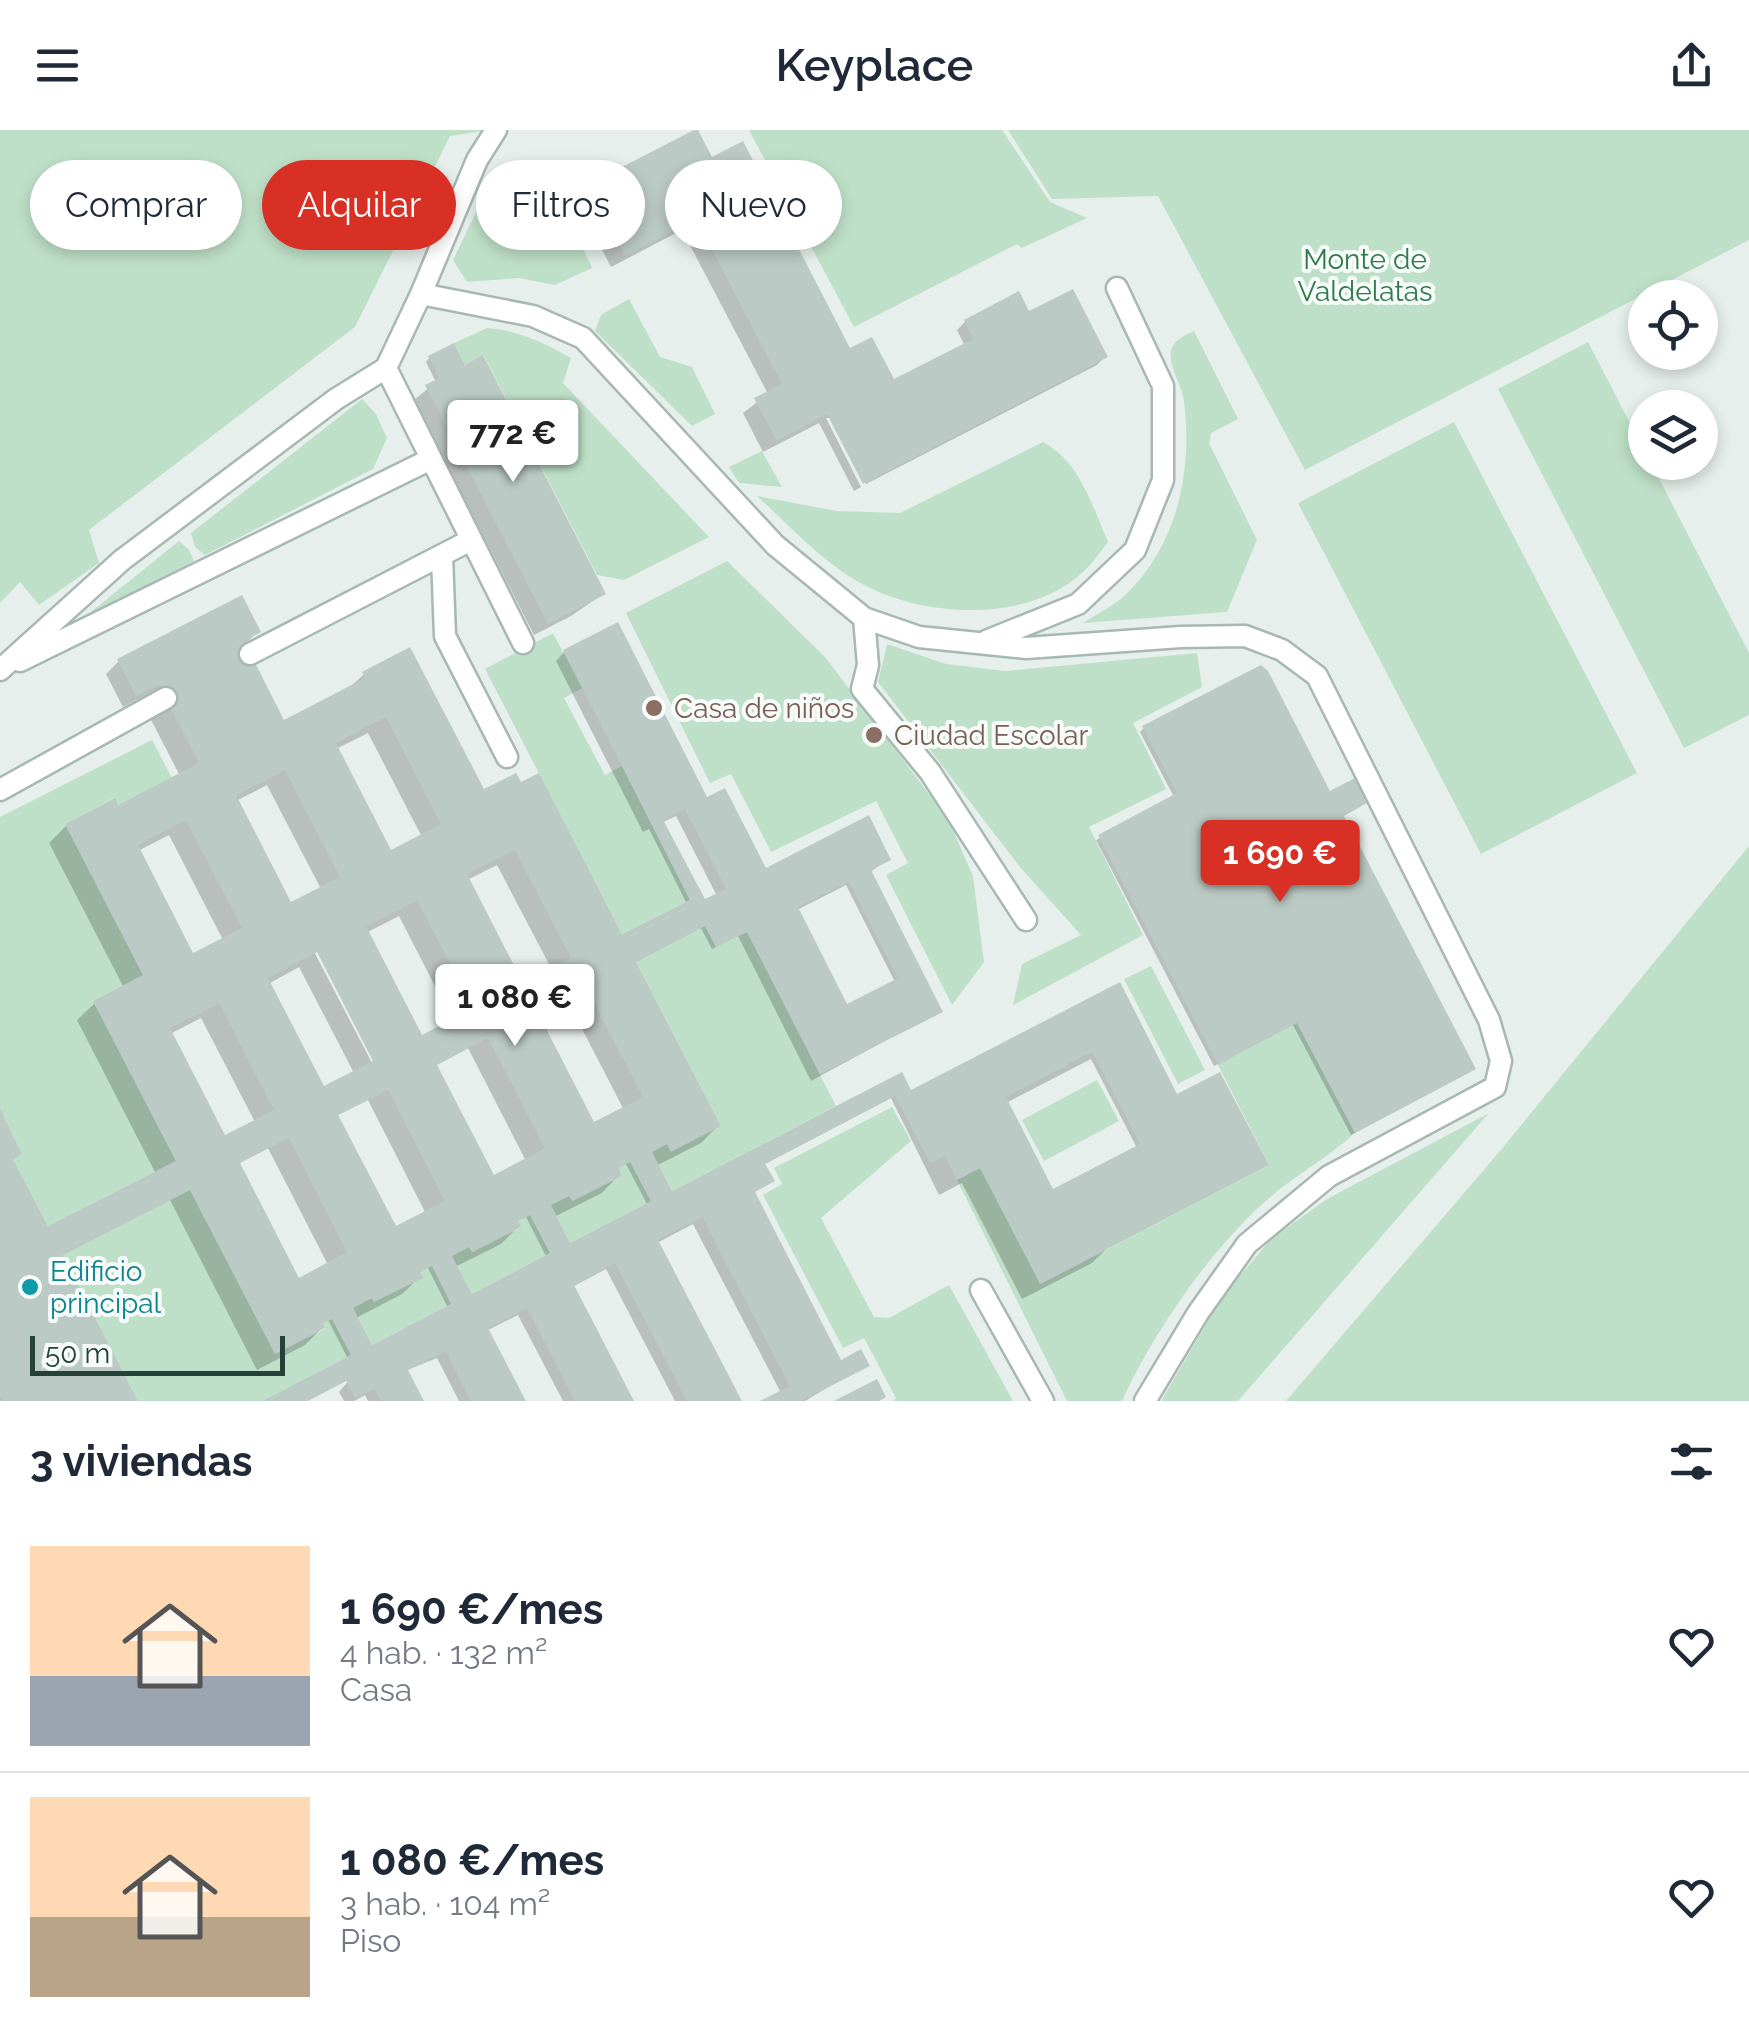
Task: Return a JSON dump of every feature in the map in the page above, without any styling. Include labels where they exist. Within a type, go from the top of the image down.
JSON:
[{"type":"lane","points":[[431,459],[0,670],[122,560],[336,398],[386,368],[476,160],[496,130]]},
{"type":"lane","points":[[980,643],[1078,604],[1135,550],[1162,480],[1164,386],[1117,288]]},
{"type":"lane","points":[[421,294],[533,316],[582,338],[775,545],[864,618],[920,637],[1026,648],[1245,636],[1282,650],[1317,676],[1422,881],[1497,1041],[1502,1062],[1495,1087],[1329,1176],[1248,1244],[1198,1313],[1145,1401]]},
{"type":"lane","points":[[386,368],[523,643]]},
{"type":"lane","points":[[250,654],[471,540]]},
{"type":"lane","points":[[442,556],[444,636],[507,757]]},
{"type":"lane","points":[[864,618],[868,665],[862,688],[930,772],[1026,920]]},
{"type":"lane","points":[[0,790],[166,698]]},
{"type":"lane","points":[[981,1290],[1043,1401]]},
{"type":"green space","points":[[0,130],[489,130],[450,136],[438,160],[262,160],[262,250],[393,250],[355,327],[89,530],[99,563],[39,605],[20,582],[0,603]]},
{"type":"green space","points":[[749,130],[1002,130],[1050,202],[1087,218],[1022,248],[1017,244],[854,327],[813,250],[842,250],[842,160],[765,160]]},
{"type":"green space","name":"Monte de Valdelatas","points":[[1008,130],[1749,130],[1749,240],[1672,280],[1628,280],[1628,303],[1305,470],[1158,196],[1052,199]]},
{"type":"green space","points":[[476,212],[476,250],[584,250],[592,268],[555,285],[519,278],[467,282],[453,260]]},
{"type":"green space","points":[[629,299],[660,357],[692,367],[715,414],[692,426],[595,331],[601,315]]},
{"type":"green space","points":[[487,328],[530,338],[571,358],[563,383],[709,537],[624,580],[597,575],[484,356],[465,365],[454,343]]},
{"type":"green space","points":[[1194,331],[1238,419],[1211,433],[1209,443],[1257,540],[1227,612],[1083,623],[1122,598],[1141,578],[1168,532],[1177,507],[1186,455],[1184,401],[1171,350],[1177,340]]},
{"type":"green space","points":[[1588,342],[1628,419],[1628,480],[1660,480],[1749,653],[1749,715],[1684,748],[1498,389]]},
{"type":"green space","points":[[362,399],[376,414],[387,438],[373,469],[205,555],[195,547],[191,533]]},
{"type":"green space","points":[[1454,422],[1637,773],[1481,854],[1298,503]]},
{"type":"green space","points":[[1043,442],[1076,473],[1108,542],[1087,569],[1061,589],[1006,607],[946,609],[889,596],[864,585],[821,556],[757,496],[837,511],[900,513]]},
{"type":"green space","points":[[762,451],[782,487],[739,483],[729,467]]},
{"type":"green space","points":[[179,541],[194,561],[81,620]]},
{"type":"green space","points":[[727,561],[825,657],[948,819],[973,876],[984,962],[952,1005],[886,875],[908,863],[876,801],[771,852],[731,774],[710,783],[626,613]]},
{"type":"green space","points":[[553,633],[582,688],[564,698],[605,775],[622,766],[690,900],[622,934],[485,669]]},
{"type":"green space","points":[[887,644],[946,664],[1005,671],[1197,653],[1202,687],[1133,723],[1166,789],[1089,827],[1143,935],[1013,1005],[1022,964],[1081,935],[1020,867],[878,682]]},
{"type":"green space","points":[[152,740],[172,778],[118,805],[114,798],[65,824],[143,975],[93,1001],[176,1161],[48,1226],[13,1159],[22,1154],[0,1108],[0,817]]},
{"type":"green space","points":[[1749,846],[1749,1401],[1286,1401],[1500,1151]]},
{"type":"green space","points":[[705,926],[716,947],[747,932],[836,1106],[672,1191],[652,1152],[667,1144],[671,1151],[721,1126],[636,962]]},
{"type":"green space","points":[[1151,966],[1205,1070],[1178,1084],[1124,979]]},
{"type":"green space","points":[[1297,1023],[1355,1133],[1268,1199],[1225,1242],[1167,1320],[1122,1401],[1067,1401],[957,1180],[980,1168],[1041,1284],[1269,1165],[1218,1065]]},
{"type":"green space","points":[[1097,1080],[1119,1121],[1044,1161],[1022,1120]]},
{"type":"green space","points":[[892,1107],[911,1141],[821,1218],[874,1317],[889,1318],[949,1285],[1013,1401],[893,1401],[896,1398],[864,1338],[843,1348],[763,1195],[782,1184],[774,1168]]},
{"type":"green space","points":[[1489,1113],[1238,1401],[1161,1401],[1222,1297],[1271,1239],[1327,1199]]},
{"type":"green space","points":[[630,1162],[651,1201],[570,1243],[551,1205],[569,1196],[573,1201],[622,1176],[619,1168]]},
{"type":"green space","points":[[190,1190],[275,1354],[325,1329],[323,1323],[332,1319],[351,1355],[262,1401],[138,1401],[63,1255]]},
{"type":"green space","points":[[530,1215],[550,1253],[472,1294],[452,1256],[469,1247],[473,1252],[520,1228],[518,1221]]},
{"type":"green space","points":[[432,1266],[451,1304],[372,1345],[353,1308],[422,1278],[420,1272]]},
{"type":"building","points":[[698,130],[712,157],[743,141],[753,160],[665,160],[665,235],[645,246],[645,160],[636,160]]},
{"type":"building","points":[[712,250],[799,250],[850,348],[872,337],[894,379],[973,339],[964,320],[1019,291],[1029,311],[1073,289],[1108,357],[863,484],[827,414],[777,441],[754,398],[782,384]]},
{"type":"building","points":[[454,343],[465,365],[483,355],[606,594],[548,624],[425,385],[439,378],[428,356]]},
{"type":"building","points":[[242,595],[261,632],[244,641],[284,720],[365,678],[362,672],[410,647],[484,789],[516,773],[521,782],[539,773],[622,934],[690,900],[563,650],[618,622],[707,797],[725,788],[766,868],[869,815],[891,860],[871,870],[943,1012],[820,1074],[747,932],[716,947],[705,926],[636,962],[721,1126],[671,1152],[667,1144],[652,1152],[672,1191],[902,1072],[911,1090],[1120,982],[1177,1094],[1220,1072],[1269,1165],[1040,1284],[980,1168],[957,1180],[945,1156],[930,1163],[895,1096],[765,1164],[775,1181],[755,1192],[841,1360],[861,1349],[870,1366],[801,1401],[760,1401],[790,1386],[702,1217],[658,1240],[742,1401],[687,1401],[615,1263],[574,1285],[634,1401],[575,1401],[527,1308],[488,1328],[526,1401],[471,1401],[446,1351],[408,1370],[424,1401],[381,1401],[374,1389],[355,1398],[346,1381],[308,1401],[262,1401],[351,1355],[332,1319],[323,1323],[325,1328],[275,1354],[190,1190],[63,1255],[138,1401],[3,1401],[0,1108],[22,1154],[13,1159],[48,1226],[176,1161],[93,1001],[143,975],[65,824],[115,798],[118,805],[199,763],[159,685],[136,696],[117,659]],"holes":[[[386,717],[441,824],[391,850],[336,743]],[[285,770],[340,877],[291,902],[236,795]],[[685,809],[726,889],[705,899],[663,820]],[[186,820],[242,928],[193,953],[138,845]],[[515,850],[571,958],[523,983],[467,874]],[[849,882],[898,978],[847,1004],[798,907]],[[417,900],[473,1008],[422,1035],[366,926]],[[317,952],[373,1061],[324,1086],[268,978]],[[586,988],[643,1097],[594,1122],[538,1013]],[[219,1003],[274,1110],[225,1135],[170,1028]],[[488,1038],[545,1148],[494,1175],[437,1065]],[[1092,1052],[1140,1144],[1053,1189],[1006,1097]],[[388,1090],[445,1201],[396,1226],[338,1115]],[[289,1138],[347,1252],[299,1278],[240,1163]],[[630,1162],[651,1201],[570,1243],[551,1205],[569,1196],[572,1201],[622,1176],[619,1168]],[[530,1215],[550,1253],[472,1294],[452,1256],[469,1247],[472,1252],[521,1227],[518,1221]],[[432,1266],[451,1304],[372,1345],[353,1308],[372,1298],[374,1302],[423,1278],[420,1272]]]},
{"type":"building","points":[[1261,665],[1268,671],[1330,791],[1355,778],[1367,803],[1344,816],[1476,1069],[1355,1133],[1297,1023],[1218,1065],[1098,835],[1177,793],[1142,726]]},
{"type":"building","points":[[877,1379],[886,1397],[879,1401],[834,1401]]},
{"type":"place","name":"Casa de niños","points":[[654,708]]},
{"type":"place","name":"Ciudad Escolar","points":[[874,735]]},
{"type":"place","name":"Edificio principal","points":[[30,1287]]}]
